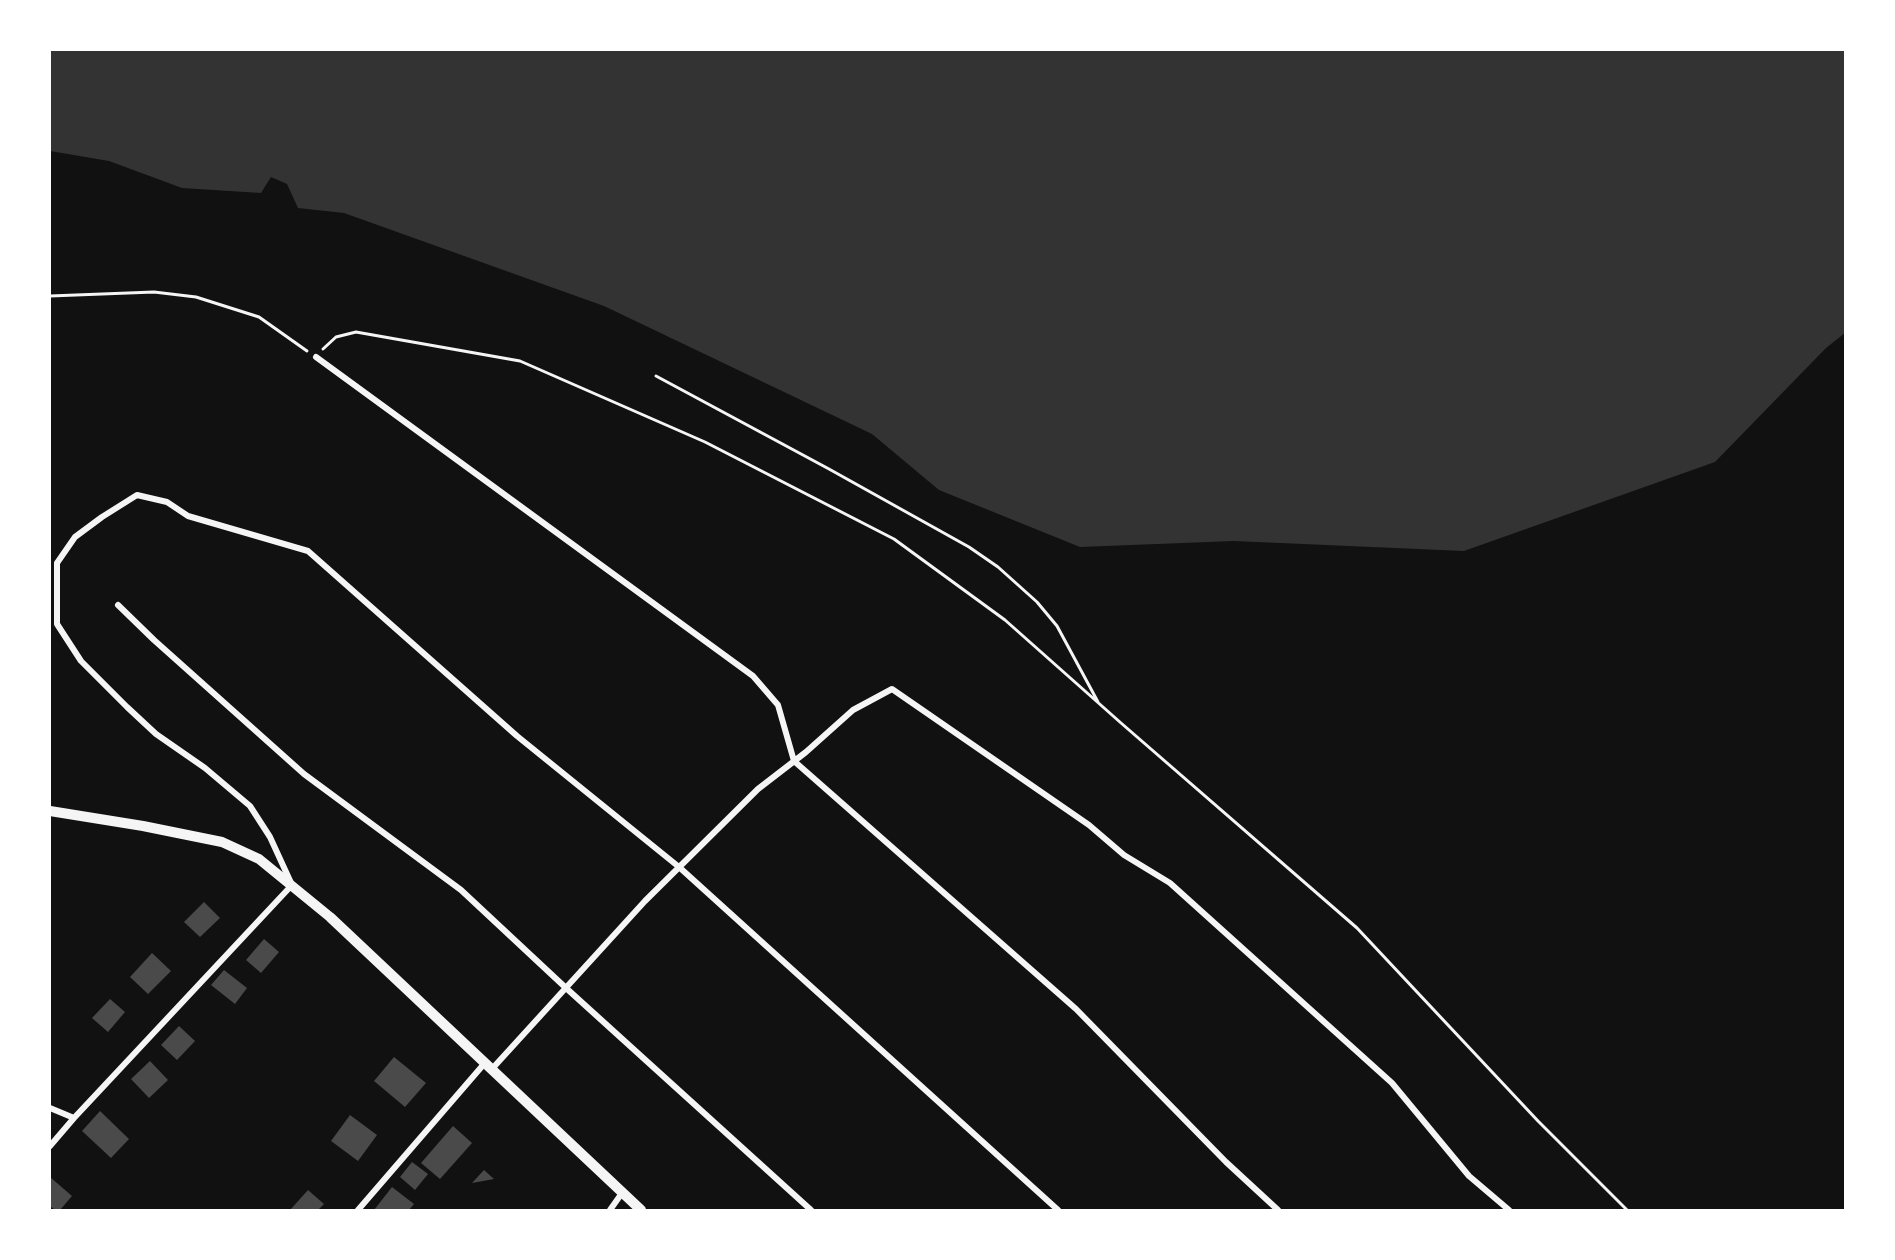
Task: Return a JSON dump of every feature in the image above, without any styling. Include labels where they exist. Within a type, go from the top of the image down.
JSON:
[{"type":"street","points":[[316,357],[753,676],[778,705],[794,761],[1076,1009],[1218,1153],[1278,1210]]},
{"type":"street","points":[[292,885],[270,837],[250,806],[205,768],[156,734],[127,707],[81,660],[57,624],[57,563],[75,537],[137,495],[167,502],[189,516],[308,551],[517,736],[679,867],[1058,1210]]},
{"type":"street","points":[[118,605],[304,774],[461,890],[811,1210]]},
{"type":"street","points":[[358,1210],[488,1067],[566,988],[645,901],[758,789],[853,710],[892,689],[1089,825],[1124,855],[1170,883],[1392,1083],[1469,1176],[1509,1210]]},
{"type":"street","points":[[50,811],[222,842],[260,859],[330,917],[641,1210]]},
{"type":"street","points":[[50,1146],[292,885]]},
{"type":"street","points":[[50,1108],[74,1118]]},
{"type":"street","points":[[610,1210],[622,1193]]},
{"type":"path","points":[[50,296],[154,292],[196,297],[259,317],[316,357],[336,336],[356,332],[520,361],[694,437],[894,538],[1005,620],[1357,928],[1538,1120],[1627,1210]]},
{"type":"path","points":[[656,376],[829,468],[969,547],[998,567],[1037,602],[1057,626],[1099,704]]},
{"type":"shaded area","points":[[50,50],[1845,50],[1845,333],[1826,348],[1715,462],[1464,551],[1234,541],[1080,547],[939,490],[872,434],[604,306],[344,213],[298,208],[287,184],[271,177],[261,193],[182,188],[109,161],[50,151]]},
{"type":"building","points":[[204,902],[220,918],[200,937],[184,922]]},
{"type":"building","points":[[264,939],[279,952],[261,973],[246,960]]},
{"type":"building","points":[[152,953],[171,971],[148,994],[130,977]]},
{"type":"building","points":[[224,970],[247,988],[235,1004],[211,985]]},
{"type":"building","points":[[110,999],[125,1012],[108,1032],[92,1018]]},
{"type":"building","points":[[179,1026],[195,1041],[177,1060],[161,1045]]},
{"type":"building","points":[[394,1057],[426,1083],[405,1107],[374,1081]]},
{"type":"building","points":[[150,1061],[168,1080],[149,1098],[131,1079]]},
{"type":"building","points":[[100,1111],[129,1139],[111,1158],[82,1131]]},
{"type":"building","points":[[350,1115],[377,1135],[358,1161],[331,1141]]},
{"type":"building","points":[[453,1126],[472,1143],[440,1179],[421,1163]]},
{"type":"building","points":[[412,1162],[428,1174],[415,1190],[400,1177]]},
{"type":"building","points":[[484,1170],[494,1179],[472,1183]]},
{"type":"building","points":[[50,1177],[72,1196],[60,1210],[55,1210],[50,1206]]},
{"type":"building","points":[[392,1187],[414,1204],[409,1210],[374,1210]]},
{"type":"building","points":[[308,1190],[324,1204],[318,1210],[290,1210]]}]
